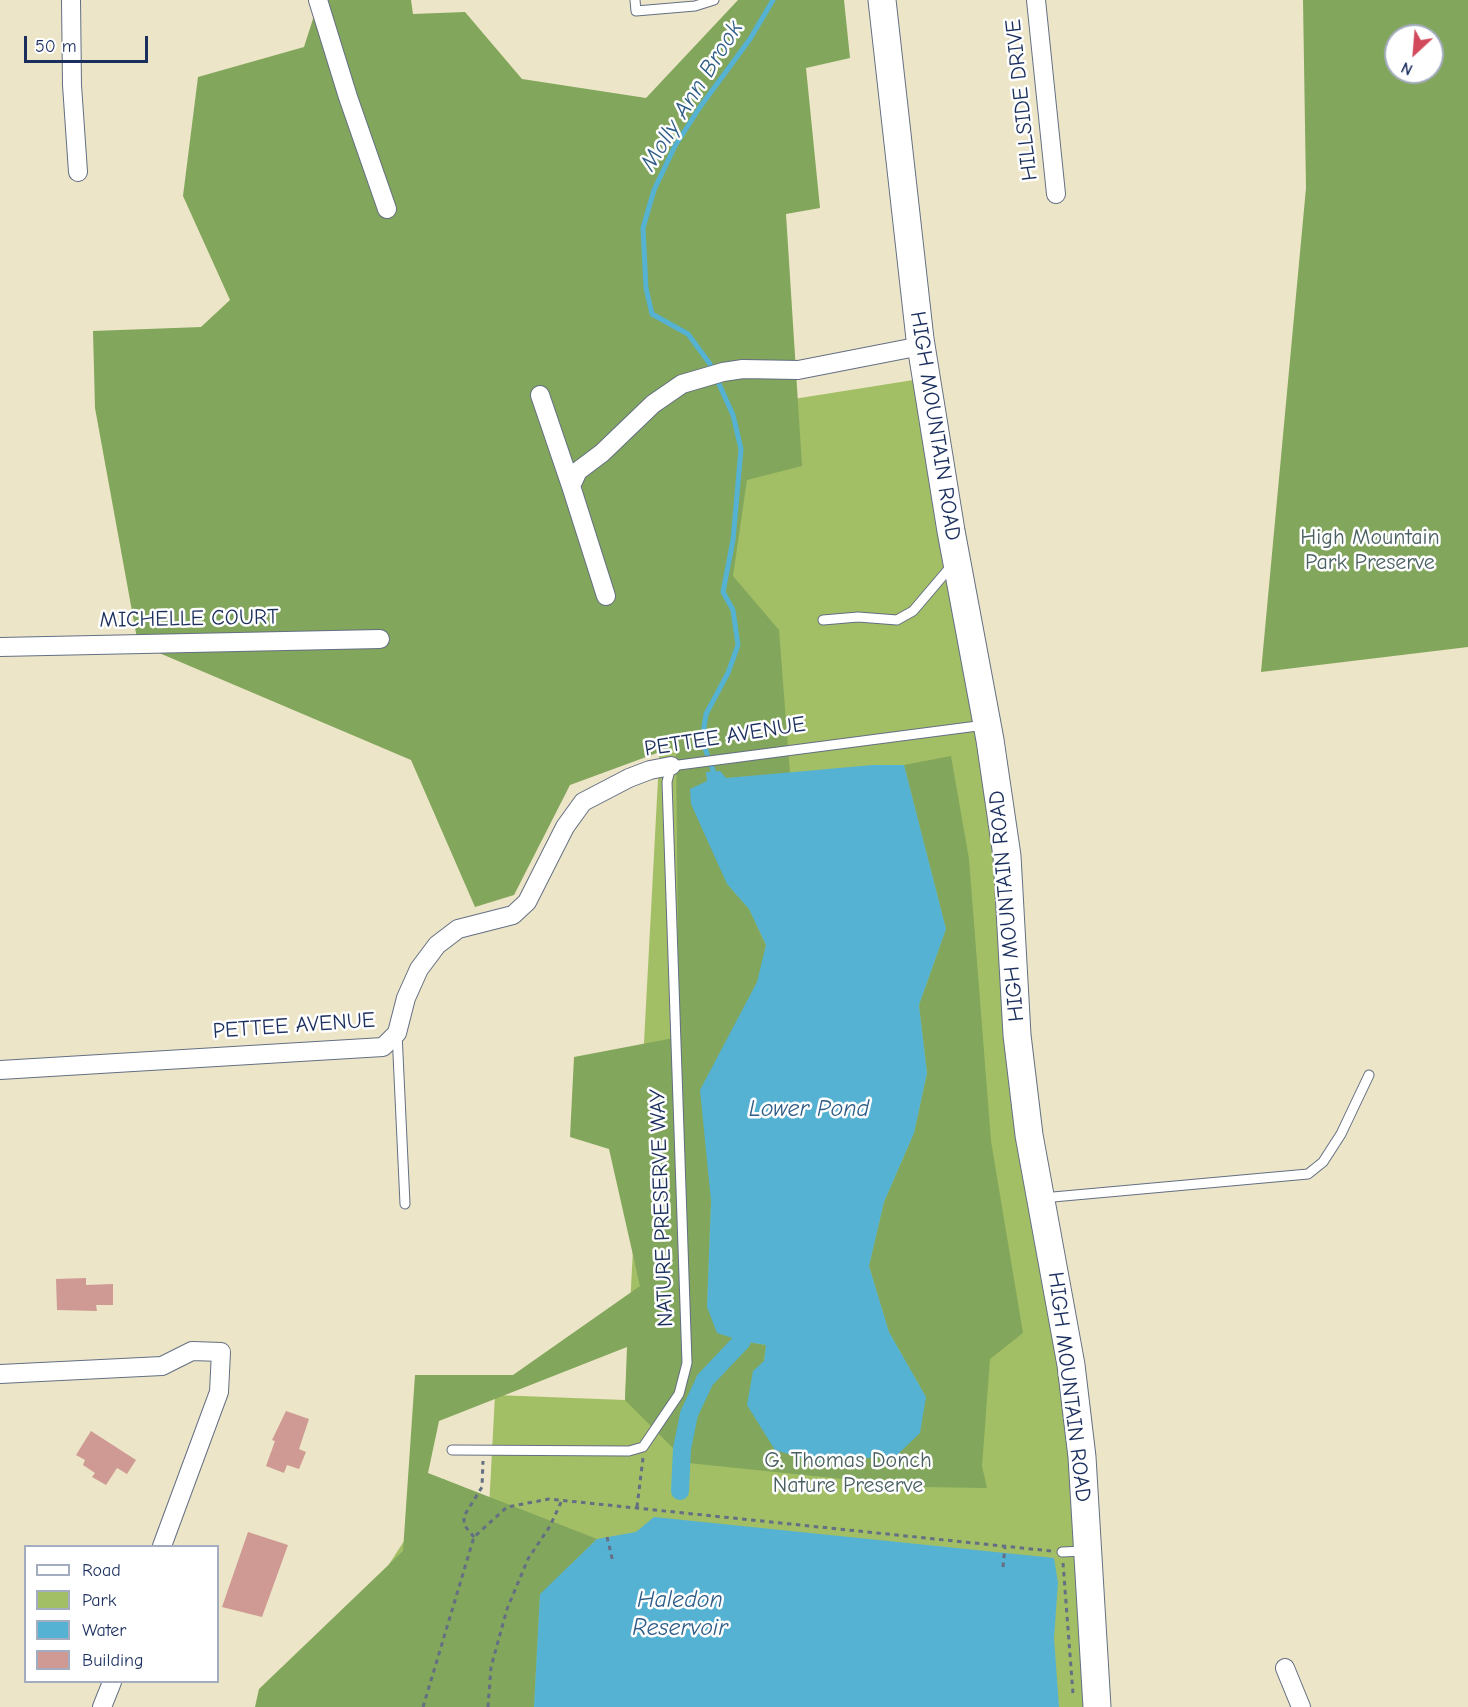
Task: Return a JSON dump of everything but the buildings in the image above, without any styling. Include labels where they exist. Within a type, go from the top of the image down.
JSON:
[{"type":"main road","name":"HIGH MOUNTAIN ROAD","points":[[882,0],[921,346],[956,560],[987,725],[1007,856],[1017,1035],[1029,1135],[1071,1365],[1082,1457],[1074,1551],[1085,1702]]},
{"type":"street","points":[[71,0],[72,85],[78,172]]},
{"type":"street","points":[[318,0],[348,97],[387,209]]},
{"type":"street","name":"HILLSIDE DRIVE","points":[[1036,0],[1056,194]]},
{"type":"street","points":[[571,486],[578,471],[602,453],[653,404],[682,384],[715,373],[743,369],[798,370],[921,346]]},
{"type":"street","points":[[540,394],[606,596]]},
{"type":"street","name":"MICHELLE COURT","points":[[0,647],[380,639]]},
{"type":"street","name":"PETTEE AVENUE","points":[[0,1070],[383,1047],[398,1033],[406,998],[419,969],[437,945],[458,929],[513,915],[527,902],[565,827],[583,801],[629,778],[650,770],[671,766]]},
{"type":"street","points":[[0,1374],[162,1366],[192,1351],[221,1352],[219,1392],[162,1545]]},
{"type":"street","points":[[1285,1668],[1301,1707]]},
{"type":"street","points":[[102,1707],[112,1683]]},
{"type":"lane","points":[[634,0],[636,10],[695,6],[714,0]]},
{"type":"lane","points":[[823,620],[858,617],[897,620],[913,611],[956,560]]},
{"type":"lane","name":"PETTEE AVENUE","points":[[671,766],[987,725]]},
{"type":"lane","name":"NATURE PRESERVE WAY","points":[[643,1447],[679,1394],[687,1363],[667,782],[671,766]]},
{"type":"lane","points":[[398,1033],[405,1204]]},
{"type":"lane","points":[[1040,1198],[1308,1174],[1323,1162],[1341,1134],[1369,1075]]},
{"type":"lane","points":[[452,1450],[629,1451],[643,1447]]},
{"type":"path","points":[[637,1507],[643,1447]]},
{"type":"path","points":[[474,1537],[464,1526],[464,1516],[482,1487],[483,1450]]},
{"type":"path","points":[[423,1707],[474,1537],[507,1507],[549,1499],[1005,1549],[1074,1551],[1085,1702]]},
{"type":"path","points":[[488,1707],[489,1678],[507,1609],[528,1559],[550,1526],[562,1500]]},
{"type":"path","points":[[607,1537],[613,1562]]},
{"type":"path","points":[[1004,1567],[1005,1549]]},
{"type":"green space","points":[[319,0],[411,0],[413,14],[465,12],[522,79],[646,98],[738,0],[844,0],[850,58],[806,68],[820,208],[786,214],[802,466],[747,480],[733,576],[779,630],[790,773],[726,778],[706,772],[727,884],[749,909],[766,945],[711,1201],[707,1307],[742,1341],[766,1345],[764,1361],[926,1397],[889,1332],[869,1266],[884,1202],[914,1133],[927,1073],[919,1005],[946,929],[904,765],[951,756],[969,859],[991,1141],[1023,1333],[990,1359],[982,1466],[987,1488],[920,1487],[688,1463],[625,1400],[627,1347],[439,1421],[428,1473],[597,1539],[540,1595],[534,1707],[255,1707],[259,1689],[403,1551],[415,1375],[513,1375],[640,1286],[609,1149],[570,1137],[574,1057],[679,1037],[676,746],[570,785],[514,895],[475,907],[411,760],[138,644],[95,408],[93,331],[201,327],[230,300],[183,196],[198,77],[304,47]]},
{"type":"green space","name":"High Mountain Park Preserve","points":[[1303,0],[1468,0],[1468,647],[1261,672],[1306,188]]},
{"type":"green space","name":"G. Thomas Donch Nature Preserve","points":[[926,378],[990,740],[1097,1707],[297,1707],[444,1479],[489,1508],[495,1395],[625,1400],[663,685],[661,420]]},
{"type":"water","name":"Lower Pond","points":[[873,765],[904,765],[946,929],[919,1005],[927,1073],[914,1133],[884,1202],[869,1266],[889,1332],[926,1397],[920,1433],[896,1456],[815,1462],[775,1450],[747,1405],[753,1371],[764,1361],[766,1345],[742,1341],[717,1333],[707,1307],[711,1201],[700,1090],[757,982],[766,945],[749,909],[727,884],[691,804],[690,789],[707,781],[706,772],[720,771],[726,778]]},
{"type":"water","name":"Haledon Reservoir","points":[[654,1517],[1054,1558],[1058,1583],[1054,1638],[1059,1707],[534,1707],[540,1594],[597,1539],[636,1532]]},
{"type":"waterway","name":"Molly Ann Brook","points":[[715,776],[702,740],[706,714],[728,673],[738,645],[733,610],[723,592],[733,540],[741,449],[733,415],[710,364],[688,334],[652,314],[646,288],[643,228],[654,190],[675,146],[700,107],[750,39],[773,0]]},
{"type":"waterway","points":[[680,1491],[682,1449],[689,1414],[705,1380],[742,1341]]}]
